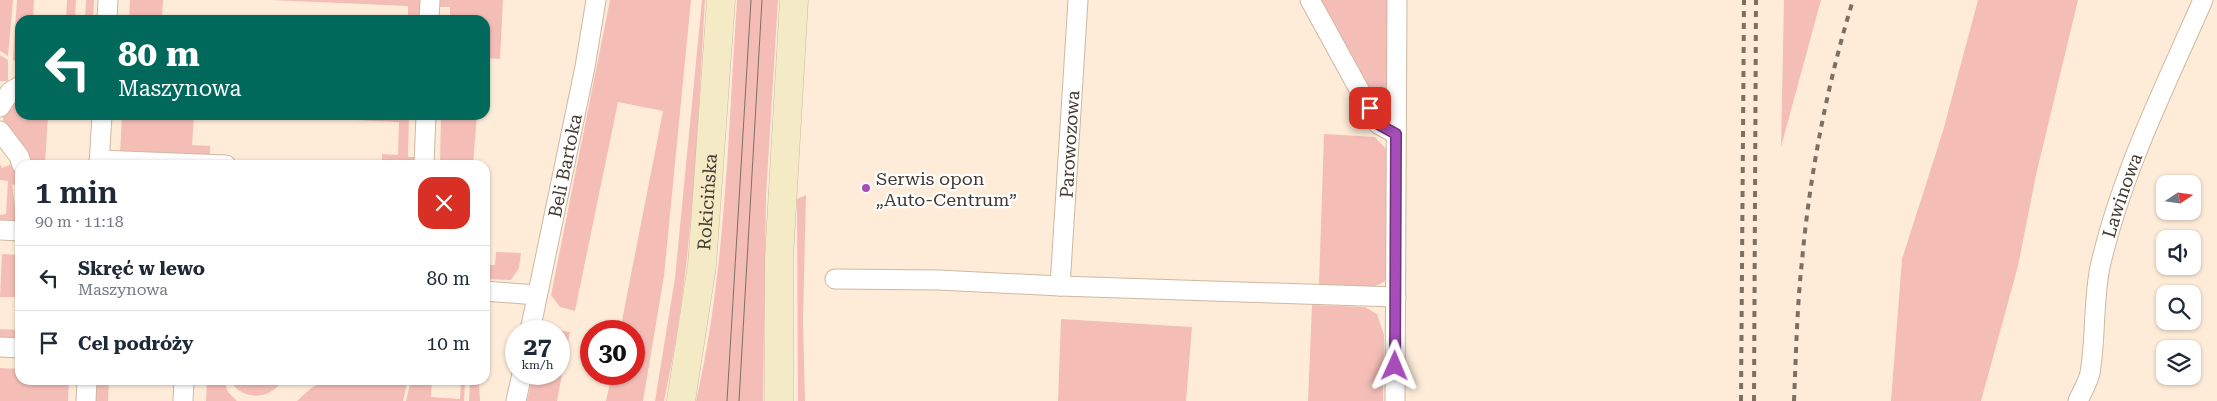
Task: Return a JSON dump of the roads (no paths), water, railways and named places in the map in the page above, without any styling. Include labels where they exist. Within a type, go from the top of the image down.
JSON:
[{"type":"main road","name":"Rokicińska","points":[[681,401],[702,265],[721,0]]},
{"type":"main road","points":[[779,401],[779,258],[794,0]]},
{"type":"street","points":[[107,15],[108,0]]},
{"type":"street","points":[[429,15],[430,0]]},
{"type":"street","name":"Beli Bartoka","points":[[532,320],[585,67],[596,0]]},
{"type":"street","name":"Parowozowa","points":[[1060,286],[1078,0]]},
{"type":"street","points":[[1310,0],[1378,124],[1396,134]]},
{"type":"street","points":[[1395,401],[1397,0]]},
{"type":"street","name":"Lawinowa","points":[[2078,401],[2090,374],[2097,290],[2110,229],[2136,154],[2203,0]]},
{"type":"street","points":[[0,107],[10,92],[15,89]]},
{"type":"street","points":[[99,160],[102,120]]},
{"type":"street","points":[[424,160],[426,120]]},
{"type":"street","points":[[0,131],[20,160]]},
{"type":"street","points":[[0,230],[15,231]]},
{"type":"street","points":[[835,279],[939,280],[1396,297]]},
{"type":"street","points":[[490,291],[537,296]]},
{"type":"street","points":[[0,347],[15,348]]},
{"type":"street","points":[[2090,374],[2092,401]]},
{"type":"street","points":[[86,401],[87,385]]},
{"type":"street","points":[[183,401],[184,385]]},
{"type":"street","points":[[516,401],[520,385]]},
{"type":"tram line","points":[[727,401],[751,0]]},
{"type":"tram line","points":[[739,401],[762,0]]},
{"type":"railway","points":[[1741,401],[1744,0]]},
{"type":"railway","points":[[1754,401],[1756,0]]},
{"type":"railway","points":[[1794,401],[1799,296],[1805,228],[1821,129],[1835,64],[1853,0]]},
{"type":"place","name":"Serwis opon „Auto-Centrum”","points":[[866,188]]}]
